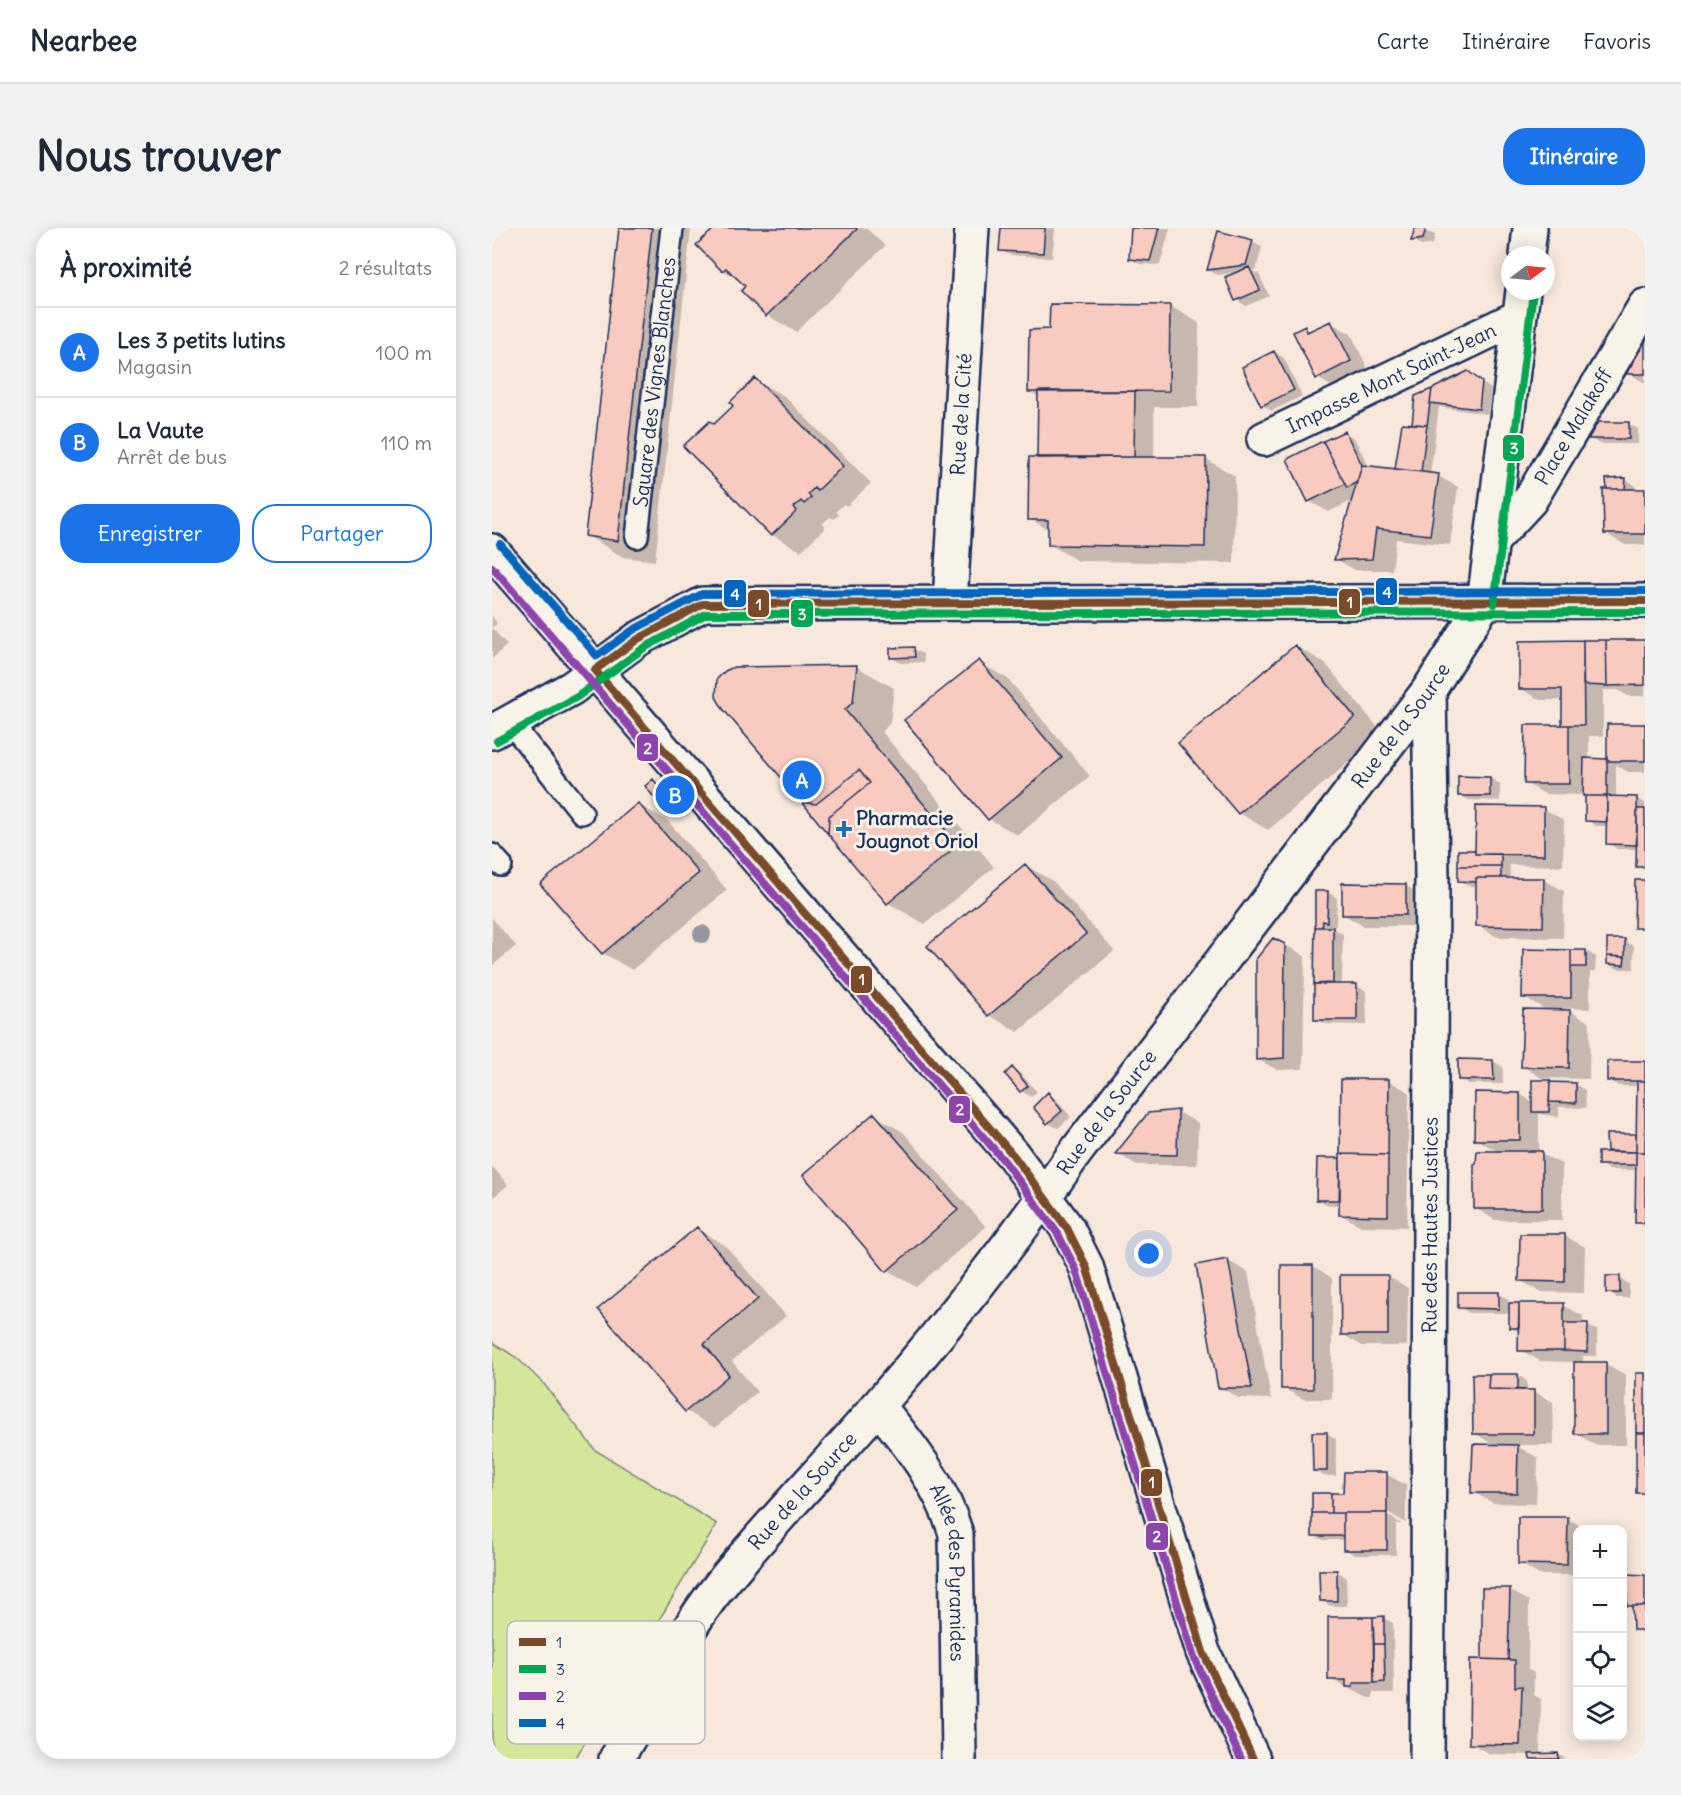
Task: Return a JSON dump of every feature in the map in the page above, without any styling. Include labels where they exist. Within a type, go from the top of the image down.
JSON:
[{"type":"street","name":"Rue de la Cité","points":[[950,602],[972,228]]},
{"type":"street","points":[[1528,246],[1530,228]]},
{"type":"street","name":"Impasse Mont Saint-Jean","points":[[1264,440],[1521,304]]},
{"type":"street","name":"Place Malakoff","points":[[1484,603],[1521,304]]},
{"type":"street","name":"Place Malakoff","points":[[1492,541],[1530,500],[1645,306]]},
{"type":"street","points":[[492,551],[1013,1155],[1067,1228],[1086,1266],[1203,1652],[1253,1759]]},
{"type":"street","points":[[501,727],[572,688],[638,639],[703,604],[1645,601]]},
{"type":"street","name":"Rue de la Source","points":[[693,1621],[718,1588],[878,1406],[1045,1197],[1075,1154],[1429,690],[1484,603]]},
{"type":"street","name":"Rue des Hautes Justices","points":[[1427,1759],[1432,890],[1429,690]]},
{"type":"street","name":"Allée des Pyramides","points":[[878,1406],[937,1486],[950,1511],[956,1534],[958,1759]]},
{"type":"street","name":"Rue de la Source","points":[[616,1759],[626,1744]]},
{"type":"lane","name":"Square des Vignes Blanches","points":[[637,537],[672,228]]},
{"type":"lane","points":[[501,727],[582,813]]},
{"type":"green space","points":[[492,1342],[517,1358],[544,1384],[595,1450],[717,1524],[658,1621],[507,1621],[507,1744],[584,1744],[575,1759],[492,1759]]},
{"type":"building","points":[[619,228],[652,228],[618,541],[585,536]]},
{"type":"building","points":[[715,228],[857,229],[766,316],[741,291],[745,286],[726,268],[722,271],[696,245]]},
{"type":"building","points":[[1001,228],[1045,228],[1043,253],[999,251]]},
{"type":"building","points":[[1131,228],[1159,228],[1150,261],[1129,259]]},
{"type":"building","points":[[1415,228],[1426,228],[1423,239],[1411,241]]},
{"type":"building","points":[[1218,231],[1253,240],[1246,265],[1207,270]]},
{"type":"building","points":[[1249,267],[1260,290],[1235,301],[1225,277]]},
{"type":"building","points":[[1050,304],[1170,305],[1169,391],[1028,392],[1029,330],[1049,329]]},
{"type":"building","points":[[1331,321],[1351,361],[1316,379],[1293,332],[1305,326],[1307,332]]},
{"type":"building","points":[[1645,341],[1645,374],[1626,374]]},
{"type":"building","points":[[1274,351],[1294,390],[1261,406],[1242,367]]},
{"type":"building","points":[[1468,371],[1482,382],[1479,409],[1430,403],[1432,389]]},
{"type":"building","points":[[755,378],[843,466],[817,491],[814,488],[808,494],[811,498],[804,504],[801,501],[794,507],[797,511],[771,536],[683,446],[710,421],[714,424],[733,406],[730,402]]},
{"type":"building","points":[[1432,389],[1427,425],[1412,424],[1415,396]]},
{"type":"building","points":[[1038,391],[1135,391],[1134,457],[1037,458]]},
{"type":"building","points":[[1598,422],[1629,422],[1629,439],[1588,439]]},
{"type":"building","points":[[1402,423],[1427,425],[1421,472],[1395,469]]},
{"type":"building","points":[[1345,431],[1362,465],[1357,482],[1347,488],[1323,441]]},
{"type":"building","points":[[1323,441],[1345,484],[1308,502],[1287,459]]},
{"type":"building","points":[[1029,457],[1206,457],[1205,547],[1048,545],[1048,520],[1028,520]]},
{"type":"building","points":[[1362,465],[1439,474],[1430,535],[1376,529],[1372,559],[1334,560]]},
{"type":"building","points":[[1626,478],[1625,489],[1607,489],[1606,479]]},
{"type":"building","points":[[1603,489],[1645,489],[1645,534],[1604,534]]},
{"type":"building","points":[[1583,640],[1606,640],[1607,686],[1583,685]]},
{"type":"building","points":[[1583,640],[1584,725],[1562,725],[1562,689],[1519,689],[1519,641]]},
{"type":"building","points":[[1606,640],[1645,640],[1645,685],[1607,686]]},
{"type":"building","points":[[1295,645],[1355,717],[1238,814],[1178,743]]},
{"type":"building","points":[[914,647],[915,657],[890,658],[890,648]]},
{"type":"building","points":[[979,660],[1062,758],[988,820],[904,720]]},
{"type":"building","points":[[857,665],[853,702],[845,710],[958,845],[887,904],[828,834],[829,816],[870,783],[859,770],[816,804],[802,802],[723,709],[716,697],[717,679],[725,671],[734,667]]},
{"type":"building","points":[[1607,724],[1645,724],[1645,761],[1607,761]]},
{"type":"building","points":[[1525,725],[1569,725],[1569,784],[1524,784]]},
{"type":"building","points":[[1584,758],[1607,759],[1607,796],[1583,796]]},
{"type":"building","points":[[859,770],[870,783],[829,816],[828,834],[802,802],[816,804]]},
{"type":"building","points":[[1458,776],[1490,777],[1490,796],[1458,796]]},
{"type":"building","points":[[653,779],[668,798],[660,805],[645,786]]},
{"type":"building","points":[[1585,796],[1607,796],[1607,822],[1585,821]]},
{"type":"building","points":[[1607,796],[1637,797],[1637,845],[1606,844]]},
{"type":"building","points":[[638,803],[699,873],[602,954],[540,884]]},
{"type":"building","points":[[1476,806],[1544,807],[1544,855],[1475,854]]},
{"type":"building","points":[[1637,809],[1645,809],[1645,867],[1636,867]]},
{"type":"building","points":[[1458,850],[1475,850],[1475,854],[1501,854],[1501,866],[1458,866]]},
{"type":"building","points":[[1025,864],[1086,934],[988,1016],[927,946]]},
{"type":"building","points":[[1458,866],[1501,866],[1501,878],[1476,878],[1476,882],[1458,881]]},
{"type":"building","points":[[1476,878],[1544,878],[1543,927],[1476,926]]},
{"type":"building","points":[[1635,880],[1645,880],[1645,928],[1634,928]]},
{"type":"building","points":[[1342,883],[1406,884],[1406,915],[1342,915]]},
{"type":"building","points":[[1315,891],[1328,891],[1327,922],[1323,921],[1322,927],[1315,927]]},
{"type":"building","points":[[1315,927],[1333,927],[1333,983],[1314,984]]},
{"type":"building","points":[[1273,938],[1285,944],[1284,1058],[1256,1060],[1256,959]]},
{"type":"building","points":[[1607,939],[1625,939],[1625,957],[1607,956]]},
{"type":"building","points":[[1523,949],[1571,950],[1571,998],[1522,998]]},
{"type":"building","points":[[1571,950],[1586,950],[1586,967],[1571,967]]},
{"type":"building","points":[[1607,956],[1625,957],[1624,965],[1607,964]]},
{"type":"building","points":[[1314,984],[1357,984],[1357,1020],[1314,1020]]},
{"type":"building","points":[[1523,1009],[1570,1010],[1569,1068],[1521,1067]]},
{"type":"building","points":[[1458,1059],[1493,1060],[1494,1080],[1458,1080]]},
{"type":"building","points":[[1607,1061],[1645,1061],[1645,1081],[1607,1081]]},
{"type":"building","points":[[1012,1067],[1028,1086],[1020,1092],[1005,1074]]},
{"type":"building","points":[[1341,1079],[1389,1079],[1388,1155],[1340,1154]]},
{"type":"building","points":[[1532,1080],[1550,1080],[1549,1112],[1532,1112]]},
{"type":"building","points":[[1637,1081],[1645,1081],[1645,1152],[1636,1152]]},
{"type":"building","points":[[1550,1082],[1576,1083],[1576,1103],[1549,1102]]},
{"type":"building","points":[[1048,1092],[1062,1111],[1047,1124],[1033,1107]]},
{"type":"building","points":[[1475,1092],[1520,1093],[1520,1140],[1474,1140]]},
{"type":"building","points":[[1178,1110],[1177,1155],[1115,1154],[1148,1113]]},
{"type":"building","points":[[874,1113],[958,1210],[886,1272],[803,1175]]},
{"type":"building","points":[[1606,1134],[1636,1134],[1636,1152],[1607,1151]]},
{"type":"building","points":[[1477,1151],[1542,1151],[1542,1209],[1474,1209],[1474,1164],[1476,1164]]},
{"type":"building","points":[[1598,1152],[1636,1152],[1636,1165],[1598,1165]]},
{"type":"building","points":[[1636,1152],[1645,1152],[1645,1223],[1635,1223]]},
{"type":"building","points":[[1340,1154],[1388,1155],[1388,1216],[1339,1215]]},
{"type":"building","points":[[1317,1158],[1340,1158],[1340,1200],[1316,1200]]},
{"type":"building","points":[[697,1227],[758,1299],[704,1344],[729,1375],[685,1412],[598,1309]]},
{"type":"building","points":[[1520,1234],[1565,1234],[1565,1282],[1519,1281]]},
{"type":"building","points":[[1228,1259],[1252,1388],[1218,1388],[1196,1265]]},
{"type":"building","points":[[1281,1265],[1313,1265],[1313,1389],[1281,1389]]},
{"type":"building","points":[[1340,1275],[1388,1275],[1388,1335],[1341,1335]]},
{"type":"building","points":[[1606,1276],[1620,1276],[1620,1293],[1606,1293]]},
{"type":"building","points":[[1458,1292],[1499,1292],[1499,1309],[1458,1308]]},
{"type":"building","points":[[1509,1303],[1519,1303],[1519,1328],[1509,1328]]},
{"type":"building","points":[[1519,1303],[1564,1303],[1564,1351],[1518,1351]]},
{"type":"building","points":[[1564,1323],[1588,1323],[1587,1352],[1564,1351]]},
{"type":"building","points":[[1574,1362],[1606,1362],[1606,1434],[1574,1434]]},
{"type":"building","points":[[1636,1373],[1645,1373],[1645,1433],[1636,1433]]},
{"type":"building","points":[[1472,1374],[1489,1374],[1488,1389],[1534,1390],[1534,1434],[1473,1434]]},
{"type":"building","points":[[1489,1374],[1518,1374],[1518,1390],[1488,1389]]},
{"type":"building","points":[[1312,1432],[1327,1432],[1327,1471],[1313,1471]]},
{"type":"building","points":[[1636,1433],[1645,1433],[1645,1493],[1636,1493]]},
{"type":"building","points":[[1473,1444],[1518,1445],[1517,1493],[1471,1493]]},
{"type":"building","points":[[1344,1472],[1387,1472],[1387,1513],[1331,1513],[1331,1493],[1343,1493]]},
{"type":"building","points":[[1312,1493],[1331,1493],[1331,1513],[1312,1513]]},
{"type":"building","points":[[1312,1513],[1343,1513],[1343,1536],[1312,1536]]},
{"type":"building","points":[[1343,1513],[1387,1513],[1387,1550],[1343,1550]]},
{"type":"building","points":[[1518,1517],[1568,1517],[1567,1565],[1518,1564]]},
{"type":"building","points":[[1319,1570],[1337,1570],[1337,1601],[1320,1601]]},
{"type":"building","points":[[1627,1574],[1645,1575],[1645,1606],[1627,1606]]},
{"type":"building","points":[[1482,1588],[1510,1588],[1508,1660],[1482,1659]]},
{"type":"building","points":[[1632,1606],[1645,1606],[1645,1630],[1633,1630]]},
{"type":"building","points":[[1384,1616],[1384,1644],[1374,1644],[1373,1617]]},
{"type":"building","points":[[1328,1617],[1373,1617],[1374,1683],[1353,1683],[1353,1687],[1346,1687],[1346,1680],[1328,1680]]},
{"type":"building","points":[[1374,1644],[1384,1644],[1385,1682],[1374,1683]]},
{"type":"building","points":[[1470,1659],[1515,1660],[1515,1687],[1522,1686],[1520,1745],[1469,1744]]},
{"type":"building","points":[[1558,1753],[1559,1759],[1530,1759],[1529,1754]]},
{"type":"transit line","name":"3","points":[[1494,604],[1532,300]]},
{"type":"transit line","name":"4","points":[[500,544],[597,656],[633,630],[702,594],[1645,591]]},
{"type":"transit line","name":"2","points":[[492,567],[1005,1162],[1058,1234],[1076,1270],[1193,1655],[1241,1759]]},
{"type":"transit line","name":"1","points":[[1253,1759],[1203,1652],[1086,1266],[1067,1228],[1013,1155],[595,670],[638,639],[703,604],[1645,601]]},
{"type":"transit line","name":"3","points":[[497,741],[577,697],[644,648],[706,614],[1645,612]]},
{"type":"place","name":"Les 3 petits lutins","points":[[802,780]]},
{"type":"place","name":"La Vaute","points":[[675,795]]},
{"type":"place","name":"Pharmacie Jougnot Oriol","points":[[844,829]]}]
